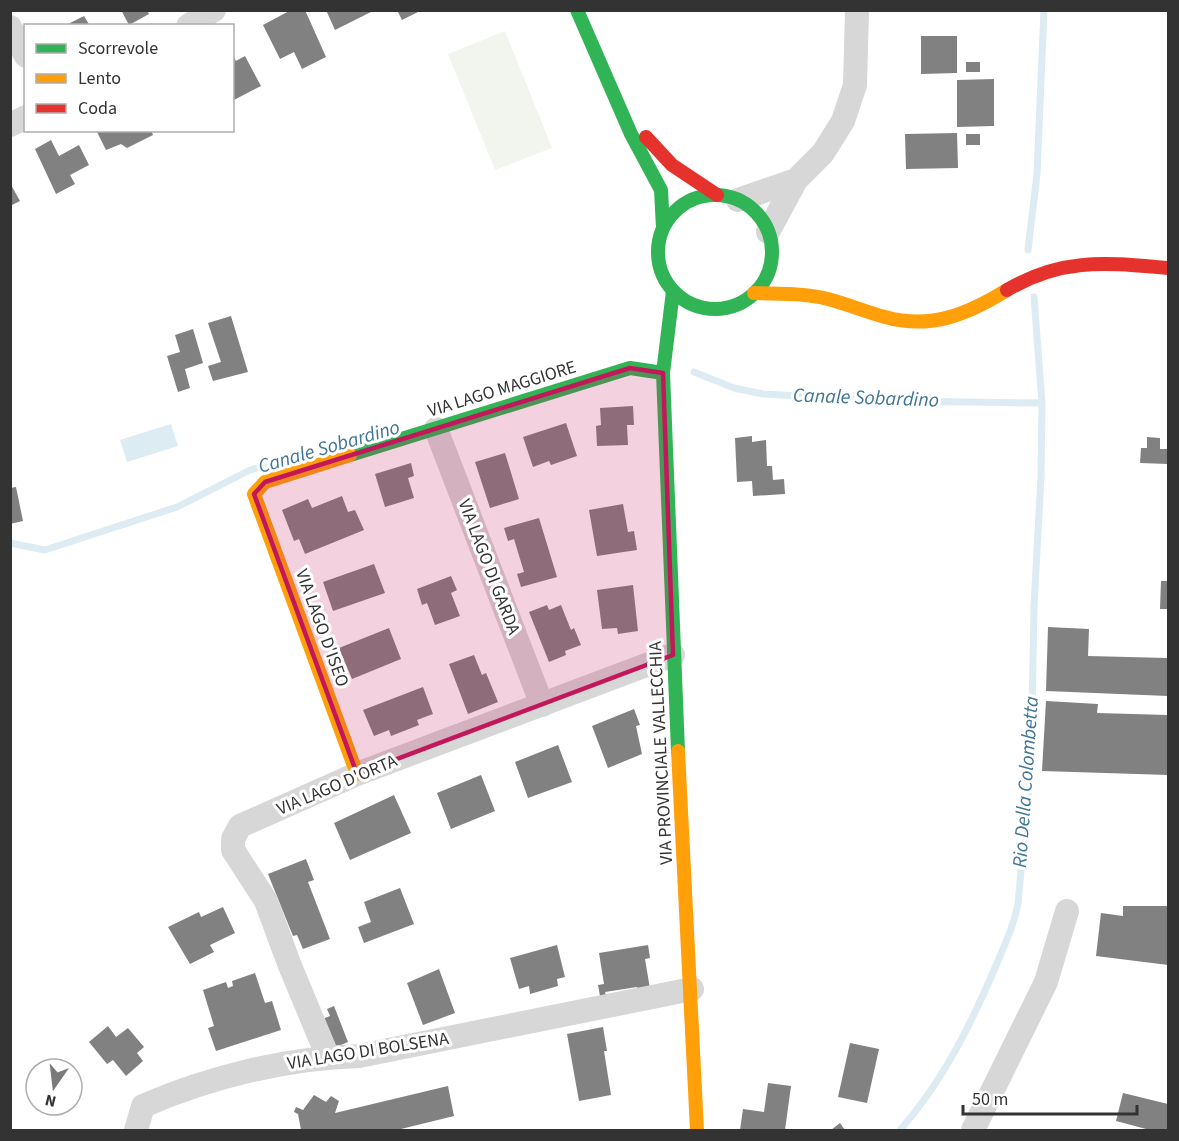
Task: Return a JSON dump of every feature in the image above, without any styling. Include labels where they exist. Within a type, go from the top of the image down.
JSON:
[{"type":"main road","points":[[577,10],[620,109],[661,190],[663,228]]},
{"type":"main road","points":[[620,109],[672,165],[761,219],[770,243],[786,268]]},
{"type":"main road","points":[[728,198],[700,197],[685,204],[672,214],[663,228],[658,244],[659,261],[664,277],[673,291],[685,300],[713,309],[728,308],[754,293],[770,268],[770,243]]},
{"type":"main road","points":[[754,293],[814,296],[888,318],[927,323],[954,318],[978,309],[1044,271],[1096,261],[1167,268]]},
{"type":"main road","points":[[800,282],[814,296]]},
{"type":"main road","name":"VIA PROVINCIALE VALLECCHIA","points":[[673,291],[663,374],[673,655],[692,989],[697,1131]]},
{"type":"main road","points":[[697,325],[713,309]]},
{"type":"main road","points":[[663,374],[683,344]]},
{"type":"main road","name":"VIA LAGO MAGGIORE","points":[[254,494],[265,482],[630,368],[663,374]]},
{"type":"main road","name":"VIA LAGO D'ISEO","points":[[254,494],[357,774]]},
{"type":"street","points":[[191,24],[214,10]]},
{"type":"street","points":[[770,243],[796,180],[823,153],[843,121],[855,85],[856,10]]},
{"type":"street","points":[[10,27],[24,52]]},
{"type":"street","points":[[10,125],[24,118]]},
{"type":"street","points":[[728,198],[796,180]]},
{"type":"street","name":"VIA LAGO DI GARDA","points":[[436,429],[542,705]]},
{"type":"street","name":"VIA LAGO D'ORTA","points":[[328,1057],[266,901],[233,850],[233,840],[240,826],[357,774],[673,655]]},
{"type":"street","points":[[973,1131],[1046,982],[1067,911]]},
{"type":"street","name":"VIA LAGO DI BOLSENA","points":[[136,1131],[143,1106],[166,1096],[254,1070],[328,1057],[368,1054],[692,989]]},
{"type":"highlighted area","points":[[630,368],[663,373],[673,655],[357,774],[254,494],[265,482]]},
{"type":"shaded area","points":[[505,31],[552,148],[495,170],[448,54]]},
{"type":"shaded area","points":[[171,424],[178,446],[127,462],[120,440]]},
{"type":"building","points":[[121,10],[147,10],[149,14],[128,24]]},
{"type":"building","points":[[291,10],[305,10],[326,57],[302,69],[294,52],[280,59],[263,25]]},
{"type":"building","points":[[326,10],[375,10],[335,30]]},
{"type":"building","points":[[397,10],[422,10],[402,20]]},
{"type":"building","points":[[84,16],[89,24],[69,24]]},
{"type":"building","points":[[921,36],[957,36],[957,73],[921,74]]},
{"type":"building","points":[[245,56],[261,86],[234,100],[234,58],[236,61]]},
{"type":"building","points":[[966,62],[980,62],[980,72],[966,72]]},
{"type":"building","points":[[994,79],[994,126],[957,127],[957,80]]},
{"type":"building","points":[[97,132],[152,132],[153,135],[127,148],[121,144],[106,150]]},
{"type":"building","points":[[957,133],[958,168],[906,169],[905,134]]},
{"type":"building","points":[[966,134],[980,134],[980,145],[966,145]]},
{"type":"building","points":[[51,140],[59,156],[79,145],[89,165],[70,175],[75,184],[56,194],[35,149]]},
{"type":"building","points":[[10,183],[20,201],[10,206]]},
{"type":"building","points":[[231,316],[248,372],[213,381],[208,366],[221,362],[208,323]]},
{"type":"building","points":[[193,329],[203,363],[185,369],[190,388],[178,392],[167,356],[180,352],[175,335]]},
{"type":"building","points":[[633,406],[634,425],[627,425],[628,445],[597,446],[596,426],[601,425],[600,408]]},
{"type":"building","points":[[566,423],[577,456],[551,465],[549,461],[533,467],[523,437]]},
{"type":"building","points":[[752,436],[752,442],[766,440],[767,466],[772,466],[773,480],[784,479],[785,494],[753,496],[752,481],[737,482],[735,438]]},
{"type":"building","points":[[1147,437],[1160,438],[1160,449],[1168,449],[1168,464],[1140,463],[1141,448],[1147,448]]},
{"type":"building","points":[[505,453],[519,499],[490,508],[475,462]]},
{"type":"building","points":[[411,463],[414,476],[408,478],[414,498],[385,507],[375,474]]},
{"type":"building","points":[[16,487],[23,521],[10,524],[10,488]]},
{"type":"building","points":[[342,496],[348,512],[355,510],[364,530],[305,554],[299,539],[294,541],[282,510],[308,499],[312,508]]},
{"type":"building","points":[[623,504],[628,532],[634,531],[637,550],[597,556],[589,510]]},
{"type":"building","points":[[539,518],[557,577],[521,587],[517,574],[524,572],[514,539],[508,541],[504,528]]},
{"type":"building","points":[[374,564],[385,593],[333,611],[323,582]]},
{"type":"building","points":[[451,576],[457,590],[451,593],[460,616],[435,625],[427,603],[422,605],[417,589]]},
{"type":"building","points":[[1161,581],[1168,581],[1168,609],[1160,609]]},
{"type":"building","points":[[633,585],[638,631],[618,634],[617,628],[602,629],[597,590]]},
{"type":"building","points":[[547,605],[549,610],[561,605],[571,630],[574,628],[581,645],[565,651],[566,655],[549,662],[529,612]]},
{"type":"building","points":[[1048,627],[1089,629],[1088,656],[1168,658],[1168,696],[1046,691]]},
{"type":"building","points":[[389,628],[401,659],[352,679],[339,648]]},
{"type":"building","points":[[474,655],[482,675],[486,673],[498,702],[468,714],[449,664]]},
{"type":"building","points":[[423,687],[433,714],[417,720],[419,725],[391,736],[389,730],[374,736],[363,710]]},
{"type":"building","points":[[1046,701],[1098,704],[1097,713],[1168,715],[1168,775],[1042,771]]},
{"type":"building","points":[[634,709],[640,725],[636,726],[642,754],[608,768],[592,726]]},
{"type":"building","points":[[558,745],[572,782],[528,798],[515,762]]},
{"type":"building","points":[[481,775],[495,811],[451,829],[437,793]]},
{"type":"building","points":[[394,795],[411,833],[350,860],[334,823]]},
{"type":"building","points":[[306,859],[314,880],[308,882],[330,939],[303,949],[297,935],[293,936],[268,874]]},
{"type":"building","points":[[400,888],[414,924],[364,943],[358,927],[371,922],[364,902]]},
{"type":"building","points":[[1123,906],[1168,906],[1168,965],[1096,956],[1101,913],[1123,916]]},
{"type":"building","points":[[223,907],[235,933],[210,945],[214,952],[190,964],[168,927],[199,912],[201,917]]},
{"type":"building","points":[[557,945],[565,977],[557,979],[558,986],[530,994],[529,986],[519,989],[510,958]]},
{"type":"building","points":[[648,945],[650,958],[645,959],[650,989],[638,992],[637,987],[605,992],[606,995],[600,996],[598,985],[604,984],[599,953]]},
{"type":"building","points":[[439,969],[455,1013],[423,1025],[407,983]]},
{"type":"building","points":[[255,973],[265,1003],[272,1001],[281,1030],[216,1051],[208,1028],[214,1026],[203,990],[226,982],[228,988],[233,986],[232,981]]},
{"type":"building","points":[[334,1006],[348,1042],[334,1048],[322,1019],[330,1016],[327,1009]]},
{"type":"building","points":[[108,1026],[116,1037],[128,1028],[144,1047],[137,1053],[143,1061],[126,1076],[113,1060],[107,1064],[89,1042]]},
{"type":"building","points":[[603,1027],[607,1051],[604,1051],[611,1095],[579,1101],[567,1034]]},
{"type":"building","points":[[850,1043],[879,1049],[867,1103],[838,1097]]},
{"type":"building","points":[[768,1083],[791,1086],[785,1130],[740,1130],[743,1109],[764,1112]]},
{"type":"building","points":[[448,1086],[454,1116],[397,1130],[301,1130],[298,1114],[294,1112],[296,1107],[303,1110],[314,1095],[326,1102],[331,1096],[339,1101],[335,1113]]},
{"type":"building","points":[[1123,1093],[1168,1104],[1168,1130],[1150,1130],[1116,1121]]},
{"type":"building","points":[[840,1123],[845,1130],[831,1130]]},
{"type":"waterway","points":[[1028,250],[1037,174],[1044,10]]},
{"type":"waterway","name":"Rio Della Colombetta","points":[[900,1130],[929,1093],[965,1032],[1005,944],[1018,903],[1031,766],[1034,606],[1041,477],[1042,403],[1034,297]]},
{"type":"waterway","name":"Canale Sobardino","points":[[694,372],[734,388],[763,394],[896,401],[1042,403]]},
{"type":"waterway","name":"Canale Sobardino","points":[[10,543],[45,550],[177,507],[250,470],[264,466]]},
{"type":"traffic: fast","points":[[577,10],[631,134],[661,190],[663,228]]},
{"type":"traffic: fast","points":[[715,195],[737,200],[755,212],[767,230],[772,252],[767,274],[755,292],[737,304],[715,309],[693,304],[675,292],[663,274],[658,252],[663,230],[675,212],[693,200],[715,195]]},
{"type":"traffic: fast","points":[[673,291],[663,373],[678,751]]},
{"type":"traffic: fast","points":[[350,455],[630,368],[663,373]]},
{"type":"traffic: slow","points":[[754,293],[819,297],[885,317],[918,322],[963,313],[1007,290]]},
{"type":"traffic: slow","points":[[350,455],[265,482],[254,494],[357,774]]},
{"type":"traffic: slow","points":[[678,751],[697,1130]]},
{"type":"traffic: jam","points":[[646,137],[672,165],[717,195]]},
{"type":"traffic: jam","points":[[1007,290],[1027,279],[1066,267],[1105,264],[1168,268]]}]
